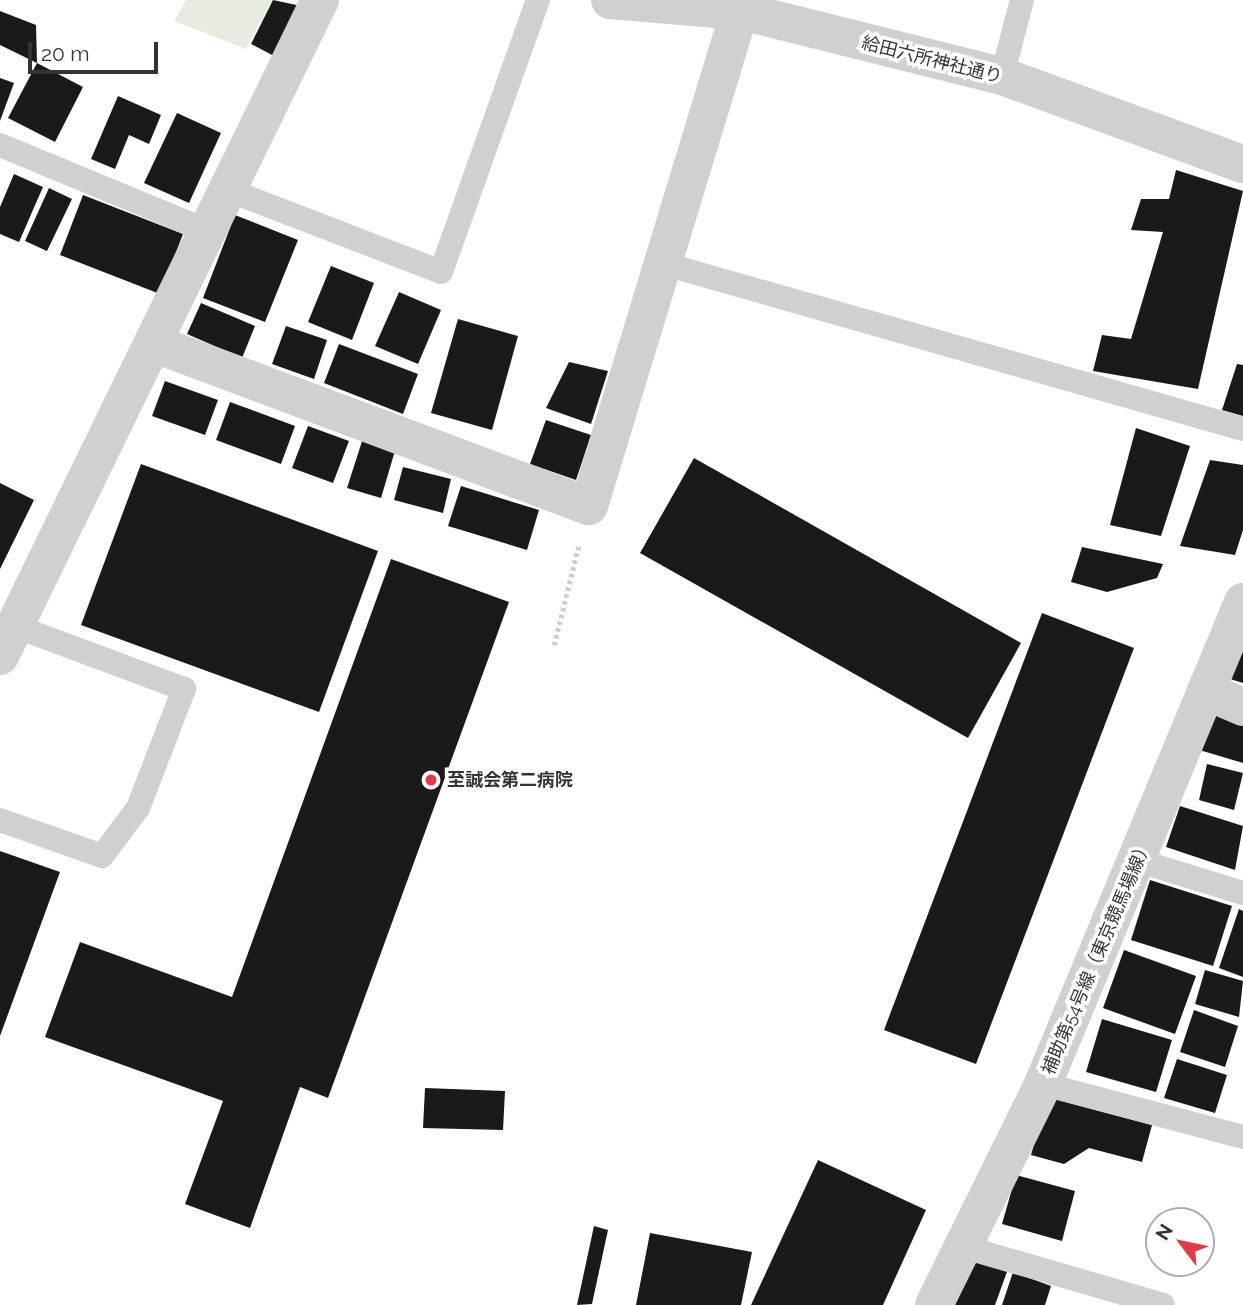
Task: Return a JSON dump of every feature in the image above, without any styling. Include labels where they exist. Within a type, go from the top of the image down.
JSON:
[{"type":"street","points":[[7,641],[155,344],[226,189],[320,0]]},
{"type":"street","name":"給田六所神社通り","points":[[610,0],[742,5],[1002,76],[1243,164]]},
{"type":"street","points":[[155,344],[589,506],[661,263],[742,5]]},
{"type":"street","name":"補助第54号線（東京競馬場線）","points":[[934,1305],[1043,1084],[1139,861],[1243,602]]},
{"type":"street","points":[[1206,691],[1243,707]]},
{"type":"lane","points":[[226,189],[441,271],[538,0]]},
{"type":"lane","points":[[1002,76],[1021,0]]},
{"type":"lane","points":[[0,145],[208,231]]},
{"type":"lane","points":[[661,263],[1243,429]]},
{"type":"lane","points":[[0,820],[102,856],[138,808],[184,689],[7,641]]},
{"type":"lane","points":[[1139,861],[1243,893]]},
{"type":"lane","points":[[1043,1084],[1243,1137]]},
{"type":"lane","points":[[964,1247],[1163,1305]]},
{"type":"path","points":[[554,645],[589,506]]},
{"type":"shaded area","points":[[186,0],[272,0],[246,49],[174,21]]},
{"type":"building","points":[[273,0],[306,7],[278,58],[251,44]]},
{"type":"building","points":[[0,11],[36,25],[37,63],[0,45]]},
{"type":"building","points":[[37,63],[83,87],[55,142],[8,118]]},
{"type":"building","points":[[0,78],[14,83],[0,121]]},
{"type":"building","points":[[118,96],[161,115],[149,144],[129,135],[115,169],[91,159]]},
{"type":"building","points":[[177,113],[221,133],[189,203],[144,183]]},
{"type":"building","points":[[1176,170],[1243,191],[1198,389],[1093,371],[1102,335],[1131,339],[1163,232],[1131,230],[1141,199],[1169,199]]},
{"type":"building","points":[[14,174],[43,187],[19,242],[0,234],[0,207]]},
{"type":"building","points":[[49,188],[72,199],[47,251],[25,241]]},
{"type":"building","points":[[83,195],[183,234],[160,294],[60,255]]},
{"type":"building","points":[[235,215],[298,240],[265,322],[203,298]]},
{"type":"building","points":[[331,266],[374,283],[352,340],[308,322]]},
{"type":"building","points":[[399,292],[441,310],[418,364],[375,346]]},
{"type":"building","points":[[201,303],[255,326],[242,358],[187,334]]},
{"type":"building","points":[[458,319],[518,336],[492,430],[431,413]]},
{"type":"building","points":[[286,326],[327,340],[314,379],[272,364]]},
{"type":"building","points":[[339,344],[418,374],[403,414],[324,383]]},
{"type":"building","points":[[569,362],[608,371],[591,424],[546,408]]},
{"type":"building","points":[[1237,364],[1243,365],[1243,416],[1222,410]]},
{"type":"building","points":[[165,381],[218,400],[205,435],[152,416]]},
{"type":"building","points":[[230,402],[295,426],[281,464],[216,440]]},
{"type":"building","points":[[546,420],[591,435],[576,480],[530,464]]},
{"type":"building","points":[[308,426],[349,441],[333,483],[292,468]]},
{"type":"building","points":[[1136,428],[1190,446],[1161,536],[1110,525]]},
{"type":"building","points":[[364,435],[397,444],[381,498],[347,488]]},
{"type":"building","points":[[694,458],[1021,643],[968,738],[640,553]]},
{"type":"building","points":[[1210,460],[1243,465],[1243,530],[1235,555],[1180,546]]},
{"type":"building","points":[[141,464],[378,551],[319,712],[81,625]]},
{"type":"building","points":[[403,467],[451,479],[443,513],[394,500]]},
{"type":"building","points":[[0,483],[34,500],[0,569]]},
{"type":"building","points":[[461,486],[539,510],[527,550],[448,526]]},
{"type":"building","points":[[1082,547],[1163,564],[1157,578],[1107,592],[1071,582]]},
{"type":"building","points":[[391,559],[509,602],[328,1098],[300,1087],[250,1228],[185,1204],[223,1101],[45,1037],[80,942],[232,997]]},
{"type":"building","points":[[1042,613],[1134,648],[976,1064],[884,1030]]},
{"type":"building","points":[[1243,646],[1243,683],[1230,679]]},
{"type":"building","points":[[1220,709],[1243,718],[1243,763],[1196,749]]},
{"type":"building","points":[[1207,764],[1243,773],[1234,810],[1199,800]]},
{"type":"building","points":[[1180,806],[1243,826],[1235,870],[1166,847]]},
{"type":"building","points":[[0,851],[60,872],[0,1036]]},
{"type":"building","points":[[1150,880],[1232,906],[1213,966],[1131,940]]},
{"type":"building","points":[[1239,909],[1243,911],[1243,977],[1219,968]]},
{"type":"building","points":[[1124,950],[1196,976],[1175,1034],[1103,1008]]},
{"type":"building","points":[[1205,970],[1243,981],[1239,1017],[1195,1004]]},
{"type":"building","points":[[1194,1010],[1238,1026],[1225,1067],[1180,1052]]},
{"type":"building","points":[[1102,1019],[1172,1040],[1156,1092],[1086,1072]]},
{"type":"building","points":[[1177,1059],[1227,1075],[1215,1113],[1164,1098]]},
{"type":"building","points":[[425,1088],[505,1091],[503,1130],[423,1128]]},
{"type":"building","points":[[1047,1097],[1152,1125],[1142,1162],[1089,1148],[1064,1164],[1031,1155]]},
{"type":"building","points":[[818,1160],[926,1210],[883,1305],[751,1305]]},
{"type":"building","points":[[1016,1175],[1075,1191],[1062,1241],[1002,1224]]},
{"type":"building","points":[[594,1226],[608,1230],[592,1304],[577,1305]]},
{"type":"building","points":[[650,1233],[752,1252],[741,1305],[636,1305]]},
{"type":"building","points":[[965,1254],[1008,1269],[995,1305],[947,1305]]},
{"type":"building","points":[[1013,1272],[1051,1286],[1045,1305],[1002,1305]]},
{"type":"place","name":"至誠会第二病院","points":[[431,780]]}]
